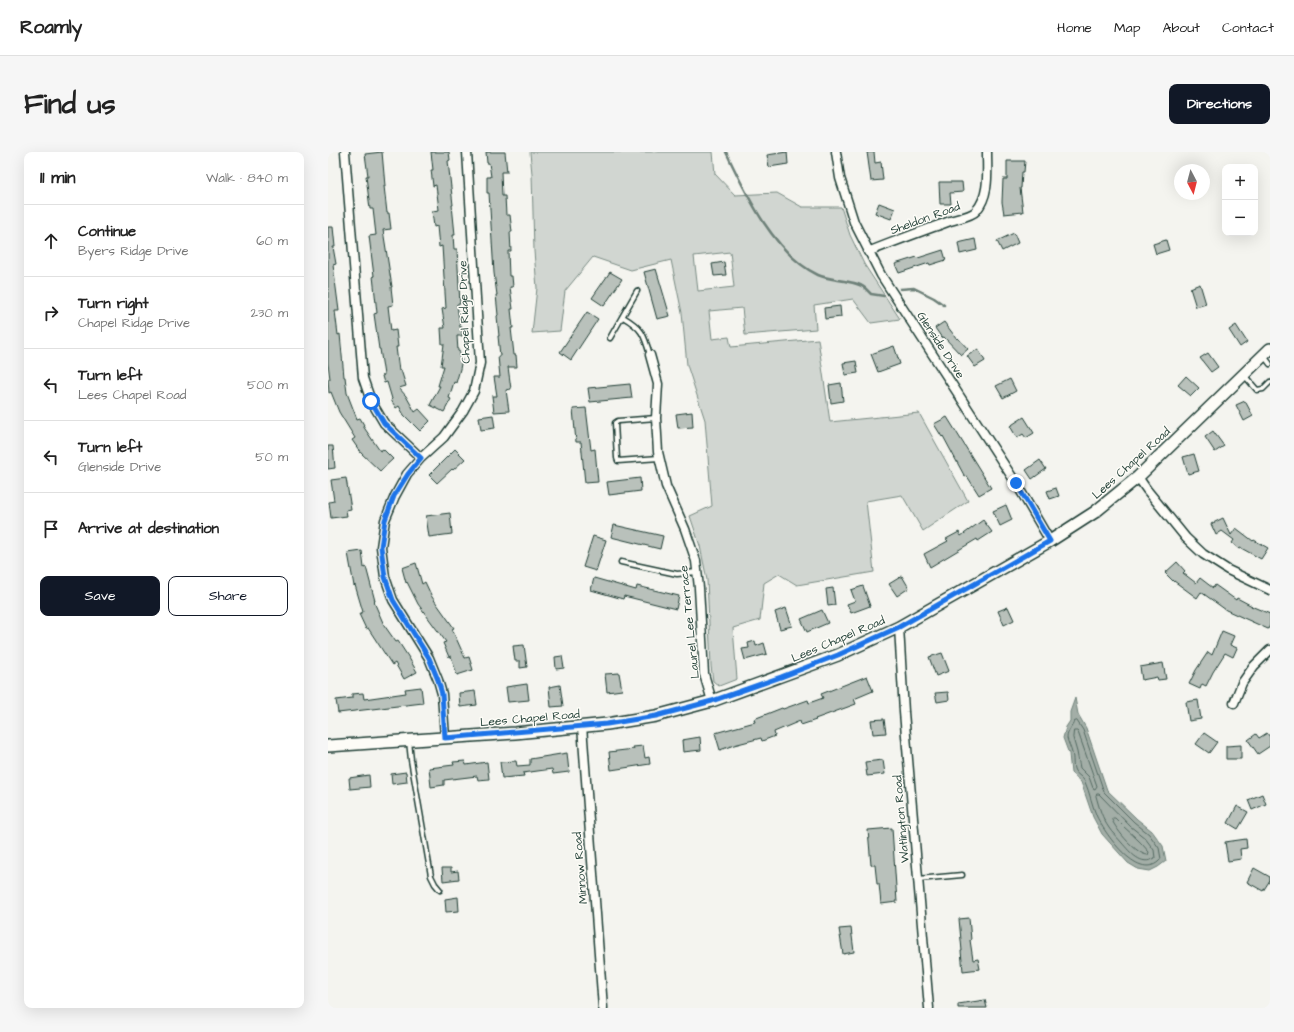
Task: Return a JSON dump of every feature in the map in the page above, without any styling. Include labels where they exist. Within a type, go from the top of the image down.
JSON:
[{"type":"main road","name":"Lees Chapel Road","points":[[328,746],[409,741],[582,726],[656,716],[712,701],[838,655],[899,627],[1050,541],[1095,512],[1138,477],[1243,375],[1268,356]]},
{"type":"street","points":[[345,152],[363,378],[371,401],[384,423],[421,458]]},
{"type":"street","name":"Chapel Ridge Drive","points":[[445,738],[442,694],[438,680],[429,658],[393,600],[385,577],[381,547],[385,520],[394,496],[408,474],[421,458],[444,437],[463,411],[474,391],[480,363],[467,152]]},
{"type":"street","name":"Glenside Drive","points":[[836,152],[840,178],[854,222],[868,252],[884,280],[1016,483],[1050,541]]},
{"type":"street","name":"Sheldon Road","points":[[868,252],[893,241],[975,213],[983,200],[986,189],[987,152]]},
{"type":"street","name":"Laurel Lee Terrace","points":[[650,355],[658,384],[656,418],[658,452],[666,486],[685,529],[696,561],[704,674],[712,701]]},
{"type":"street","points":[[1138,477],[1186,538],[1203,554],[1228,570],[1270,590]]},
{"type":"street","name":"Watlington Road","points":[[899,627],[904,712],[929,1008]]},
{"type":"street","points":[[1234,703],[1242,683],[1254,666],[1270,650]]},
{"type":"street","name":"Minnow Road","points":[[582,726],[603,1008]]},
{"type":"lane","points":[[610,338],[638,292]]},
{"type":"lane","points":[[623,317],[643,333],[650,355]]},
{"type":"lane","points":[[1243,375],[1257,390],[1263,389],[1270,382]]},
{"type":"lane","points":[[656,418],[618,421],[615,423],[617,458],[618,461],[660,458]]},
{"type":"lane","points":[[621,562],[677,574],[697,572]]},
{"type":"lane","points":[[409,741],[410,760],[431,876],[440,890]]},
{"type":"lane","points":[[918,879],[962,875]]},
{"type":"shaded area","points":[[530,152],[713,152],[715,174],[735,195],[777,193],[802,207],[841,207],[850,235],[864,264],[900,319],[871,323],[853,299],[814,305],[816,329],[745,335],[742,308],[709,311],[712,339],[729,337],[731,347],[818,339],[830,422],[919,413],[968,501],[923,531],[902,495],[866,501],[874,572],[797,585],[779,574],[764,583],[760,620],[733,628],[737,679],[719,686],[713,681],[711,666],[707,580],[700,546],[690,516],[712,506],[705,420],[687,365],[682,313],[671,260],[631,270],[593,257],[565,291],[560,331],[532,333],[537,288],[534,251]],"holes":[[[730,252],[734,287],[698,291],[694,256]]]},
{"type":"water","points":[[1075,698],[1078,714],[1086,728],[1107,790],[1137,819],[1152,831],[1163,846],[1166,861],[1150,871],[1138,869],[1128,863],[1102,834],[1093,817],[1081,782],[1071,773],[1069,754],[1063,738],[1066,727],[1070,721],[1070,712]]},
{"type":"building","points":[[382,152],[387,213],[389,213],[391,229],[383,230],[392,287],[393,305],[388,306],[391,331],[396,330],[398,347],[396,347],[399,371],[401,370],[406,386],[399,388],[406,396],[415,412],[419,409],[430,421],[420,431],[404,415],[399,406],[396,408],[391,400],[387,382],[384,383],[382,376],[384,375],[374,314],[377,313],[369,236],[376,235],[373,209],[370,209],[365,154]]},
{"type":"building","points":[[431,152],[449,152],[450,160],[448,161],[455,235],[453,235],[454,249],[457,249],[460,304],[457,304],[460,327],[462,327],[462,336],[457,336],[458,351],[460,352],[460,358],[462,359],[460,369],[456,383],[454,382],[449,398],[451,399],[444,412],[430,405],[440,386],[438,386],[444,366],[441,366],[444,344],[442,344],[441,328],[445,328],[442,309],[446,308],[442,246],[439,247],[437,226],[434,227],[432,211],[439,210],[436,185],[433,186]]},
{"type":"building","points":[[486,152],[505,152],[507,172],[501,172],[502,196],[505,196],[506,215],[510,215],[512,232],[510,232],[511,251],[508,251],[509,276],[512,276],[513,287],[510,287],[513,309],[511,309],[513,328],[511,328],[517,367],[508,367],[511,389],[506,390],[509,411],[494,412],[492,396],[497,396],[494,377],[500,377],[498,356],[500,356],[489,193],[487,193],[487,177],[491,177]]},
{"type":"building","points":[[787,152],[788,164],[769,167],[767,155]]},
{"type":"building","points":[[867,152],[874,152],[875,163],[881,162],[883,180],[871,181]]},
{"type":"building","points":[[1007,161],[1025,161],[1020,188],[1023,212],[1004,214],[1002,202],[1003,179],[1007,179]]},
{"type":"building","points":[[939,182],[962,182],[963,192],[950,193],[951,204],[940,204]]},
{"type":"building","points":[[879,203],[895,209],[891,219],[875,213]]},
{"type":"building","points":[[328,227],[333,227],[335,247],[333,247],[336,264],[333,265],[339,311],[335,311],[338,335],[340,334],[347,393],[357,419],[360,418],[364,425],[363,426],[380,451],[383,449],[393,459],[380,471],[361,453],[352,440],[355,438],[339,412],[331,392],[329,393]]},
{"type":"building","points":[[1014,233],[1018,243],[1002,251],[997,241]]},
{"type":"building","points":[[975,239],[977,250],[960,254],[958,243]]},
{"type":"building","points":[[1166,240],[1169,250],[1156,254],[1153,244]]},
{"type":"building","points":[[943,250],[946,260],[930,265],[929,263],[899,273],[895,264],[917,257],[918,258]]},
{"type":"building","points":[[724,262],[726,275],[714,276],[712,264]]},
{"type":"building","points":[[656,269],[670,316],[657,319],[644,272]]},
{"type":"building","points":[[610,272],[622,279],[604,306],[592,298]]},
{"type":"building","points":[[1200,284],[1206,304],[1196,307],[1190,288]]},
{"type":"building","points":[[840,306],[841,317],[825,319],[824,308]]},
{"type":"building","points":[[587,312],[598,319],[571,360],[560,352]]},
{"type":"building","points":[[944,322],[957,339],[958,338],[968,349],[961,355],[944,337],[942,338],[935,328]]},
{"type":"building","points":[[1236,325],[1247,342],[1240,347],[1229,330]]},
{"type":"building","points":[[894,346],[900,364],[878,372],[871,354]]},
{"type":"building","points":[[978,349],[985,361],[975,367],[967,356]]},
{"type":"building","points":[[1208,353],[1218,367],[1211,372],[1200,358]]},
{"type":"building","points":[[856,361],[858,373],[845,375],[843,363]]},
{"type":"building","points":[[1186,376],[1199,388],[1191,396],[1178,385]]},
{"type":"building","points":[[1010,379],[1016,391],[1003,398],[996,386]]},
{"type":"building","points":[[841,383],[843,401],[831,403],[829,385]]},
{"type":"building","points":[[630,384],[632,398],[590,402],[588,388]]},
{"type":"building","points":[[1245,401],[1253,416],[1244,421],[1236,405]]},
{"type":"building","points":[[586,408],[591,450],[595,449],[598,482],[585,483],[581,442],[576,442],[573,409]]},
{"type":"building","points":[[692,412],[693,427],[678,428],[676,414]]},
{"type":"building","points":[[493,415],[495,428],[481,430],[479,417]]},
{"type":"building","points":[[947,417],[991,488],[979,495],[967,476],[965,477],[943,436],[942,437],[934,424]]},
{"type":"building","points":[[1024,417],[1034,433],[1026,438],[1023,434],[1017,438],[1010,426]]},
{"type":"building","points":[[1213,431],[1224,446],[1215,452],[1205,437]]},
{"type":"building","points":[[328,446],[333,446],[335,468],[328,469]]},
{"type":"building","points":[[455,449],[465,459],[437,483],[429,475]]},
{"type":"building","points":[[1194,454],[1199,471],[1188,474],[1183,457]]},
{"type":"building","points":[[1040,460],[1046,469],[1032,479],[1026,470]]},
{"type":"building","points":[[346,478],[351,509],[346,510],[347,516],[331,518],[329,502],[334,501],[331,480]]},
{"type":"building","points":[[640,478],[641,491],[609,495],[607,482]]},
{"type":"building","points":[[1056,488],[1059,496],[1050,499],[1047,491]]},
{"type":"building","points":[[1006,505],[1012,520],[1000,526],[993,511]]},
{"type":"building","points":[[450,513],[452,534],[429,537],[426,516]]},
{"type":"building","points":[[1223,518],[1231,535],[1236,528],[1253,541],[1254,540],[1268,548],[1261,559],[1241,548],[1239,549],[1232,543],[1234,540],[1222,531],[1216,535],[1211,524]]},
{"type":"building","points":[[983,520],[992,532],[978,541],[977,539],[930,567],[924,554],[948,541],[946,539],[959,532],[961,536]]},
{"type":"building","points":[[614,525],[663,536],[660,549],[611,537]]},
{"type":"building","points":[[593,536],[606,540],[596,571],[583,567]]},
{"type":"building","points":[[362,551],[364,568],[366,567],[374,602],[384,625],[396,642],[398,641],[417,672],[404,679],[395,663],[392,665],[368,628],[366,629],[359,614],[363,612],[355,585],[354,586],[348,553]]},
{"type":"building","points":[[1177,562],[1185,571],[1183,573],[1196,583],[1200,578],[1213,588],[1215,585],[1236,600],[1237,598],[1270,614],[1270,625],[1268,629],[1226,610],[1201,592],[1197,598],[1174,582],[1165,573]]},
{"type":"building","points":[[416,563],[422,584],[425,582],[432,597],[454,628],[452,629],[465,658],[469,657],[473,670],[457,675],[451,656],[449,657],[443,643],[446,642],[418,604],[407,582],[406,583],[402,568]]},
{"type":"building","points":[[902,576],[909,588],[897,596],[889,584]]},
{"type":"building","points":[[594,578],[636,590],[637,586],[679,596],[676,609],[624,596],[623,599],[591,590]]},
{"type":"building","points":[[863,586],[870,606],[851,613],[847,604],[855,601],[851,590]]},
{"type":"building","points":[[833,588],[835,605],[828,606],[826,589]]},
{"type":"building","points":[[1008,607],[1014,620],[1004,625],[998,611]]},
{"type":"building","points":[[786,608],[792,626],[780,629],[775,612]]},
{"type":"building","points":[[822,610],[828,623],[807,632],[801,619]]},
{"type":"building","points":[[1222,631],[1234,636],[1230,645],[1237,648],[1233,657],[1225,653],[1206,686],[1202,684],[1200,689],[1189,684],[1208,652],[1212,655]]},
{"type":"building","points":[[755,641],[756,646],[764,643],[767,654],[745,660],[742,649],[749,648],[748,643]]},
{"type":"building","points":[[524,645],[527,667],[520,668],[520,661],[515,661],[513,646]]},
{"type":"building","points":[[942,653],[949,671],[936,676],[929,657]]},
{"type":"building","points":[[562,656],[564,668],[556,669],[555,657]]},
{"type":"building","points":[[1163,663],[1166,679],[1158,680],[1157,677],[1142,680],[1140,667]]},
{"type":"building","points":[[619,673],[622,690],[607,692],[605,674]]},
{"type":"building","points":[[867,676],[873,691],[854,699],[856,704],[801,725],[800,721],[774,732],[775,736],[762,741],[761,738],[720,750],[715,733],[755,722],[754,719],[782,708],[783,709],[808,700],[809,703],[823,698],[821,694]]},
{"type":"building","points":[[527,684],[529,700],[508,702],[506,687]]},
{"type":"building","points":[[560,685],[563,706],[551,707],[549,687]]},
{"type":"building","points":[[421,687],[423,703],[338,713],[336,700],[352,698],[352,694],[363,693],[364,699],[406,693],[405,689]]},
{"type":"building","points":[[475,691],[477,705],[460,707],[459,693]]},
{"type":"building","points":[[948,692],[949,700],[937,702],[935,693]]},
{"type":"building","points":[[1198,700],[1201,719],[1189,721],[1186,702]]},
{"type":"building","points":[[884,719],[886,733],[873,734],[871,720]]},
{"type":"building","points":[[1204,733],[1217,742],[1209,753],[1196,744]]},
{"type":"building","points":[[1267,733],[1270,737],[1270,746],[1258,754],[1248,740],[1256,734],[1259,738]]},
{"type":"building","points":[[700,737],[701,750],[683,752],[682,740]]},
{"type":"building","points":[[1241,745],[1241,759],[1226,759],[1226,746]]},
{"type":"building","points":[[643,746],[645,758],[649,757],[650,764],[611,770],[609,752],[634,749],[633,747]]},
{"type":"building","points":[[567,753],[569,772],[553,774],[552,769],[523,773],[524,776],[502,778],[500,762],[516,761],[517,766],[530,765],[530,759]]},
{"type":"building","points":[[883,760],[885,774],[867,776],[865,762]]},
{"type":"building","points":[[465,761],[466,765],[487,762],[489,779],[478,780],[477,776],[444,780],[444,785],[431,787],[429,768],[454,765],[453,762]]},
{"type":"building","points":[[406,772],[407,782],[392,784],[391,774]]},
{"type":"building","points":[[369,775],[370,787],[350,789],[349,778]]},
{"type":"building","points":[[1262,794],[1266,804],[1252,810],[1248,800]]},
{"type":"building","points":[[1237,806],[1248,812],[1238,829],[1228,823]]},
{"type":"building","points":[[892,828],[897,902],[881,904],[875,865],[871,865],[868,830]]},
{"type":"building","points":[[1246,839],[1247,848],[1240,849],[1241,859],[1228,861],[1225,842]]},
{"type":"building","points":[[442,868],[451,868],[451,872],[458,871],[459,879],[443,881]]},
{"type":"building","points":[[1254,868],[1270,877],[1270,880],[1263,891],[1247,882]]},
{"type":"building","points":[[458,897],[459,911],[446,912],[445,899]]},
{"type":"building","points":[[969,918],[973,960],[978,959],[980,969],[963,971],[959,919]]},
{"type":"building","points":[[851,928],[854,952],[843,954],[839,929]]},
{"type":"building","points":[[985,1000],[987,1008],[958,1008],[958,1004]]},
{"type":"waterway","points":[[726,152],[752,204],[775,238],[788,253],[802,265],[818,275],[856,283],[861,285],[871,294],[884,296]]},
{"type":"waterway","points":[[900,289],[914,288],[944,305]]},
{"type":"route","points":[[371,401],[384,423],[421,458],[408,474],[394,496],[385,520],[381,547],[385,577],[393,600],[429,658],[438,680],[442,694],[445,738],[607,724],[656,716],[712,701],[838,655],[899,627],[1050,541],[1016,483]]}]
